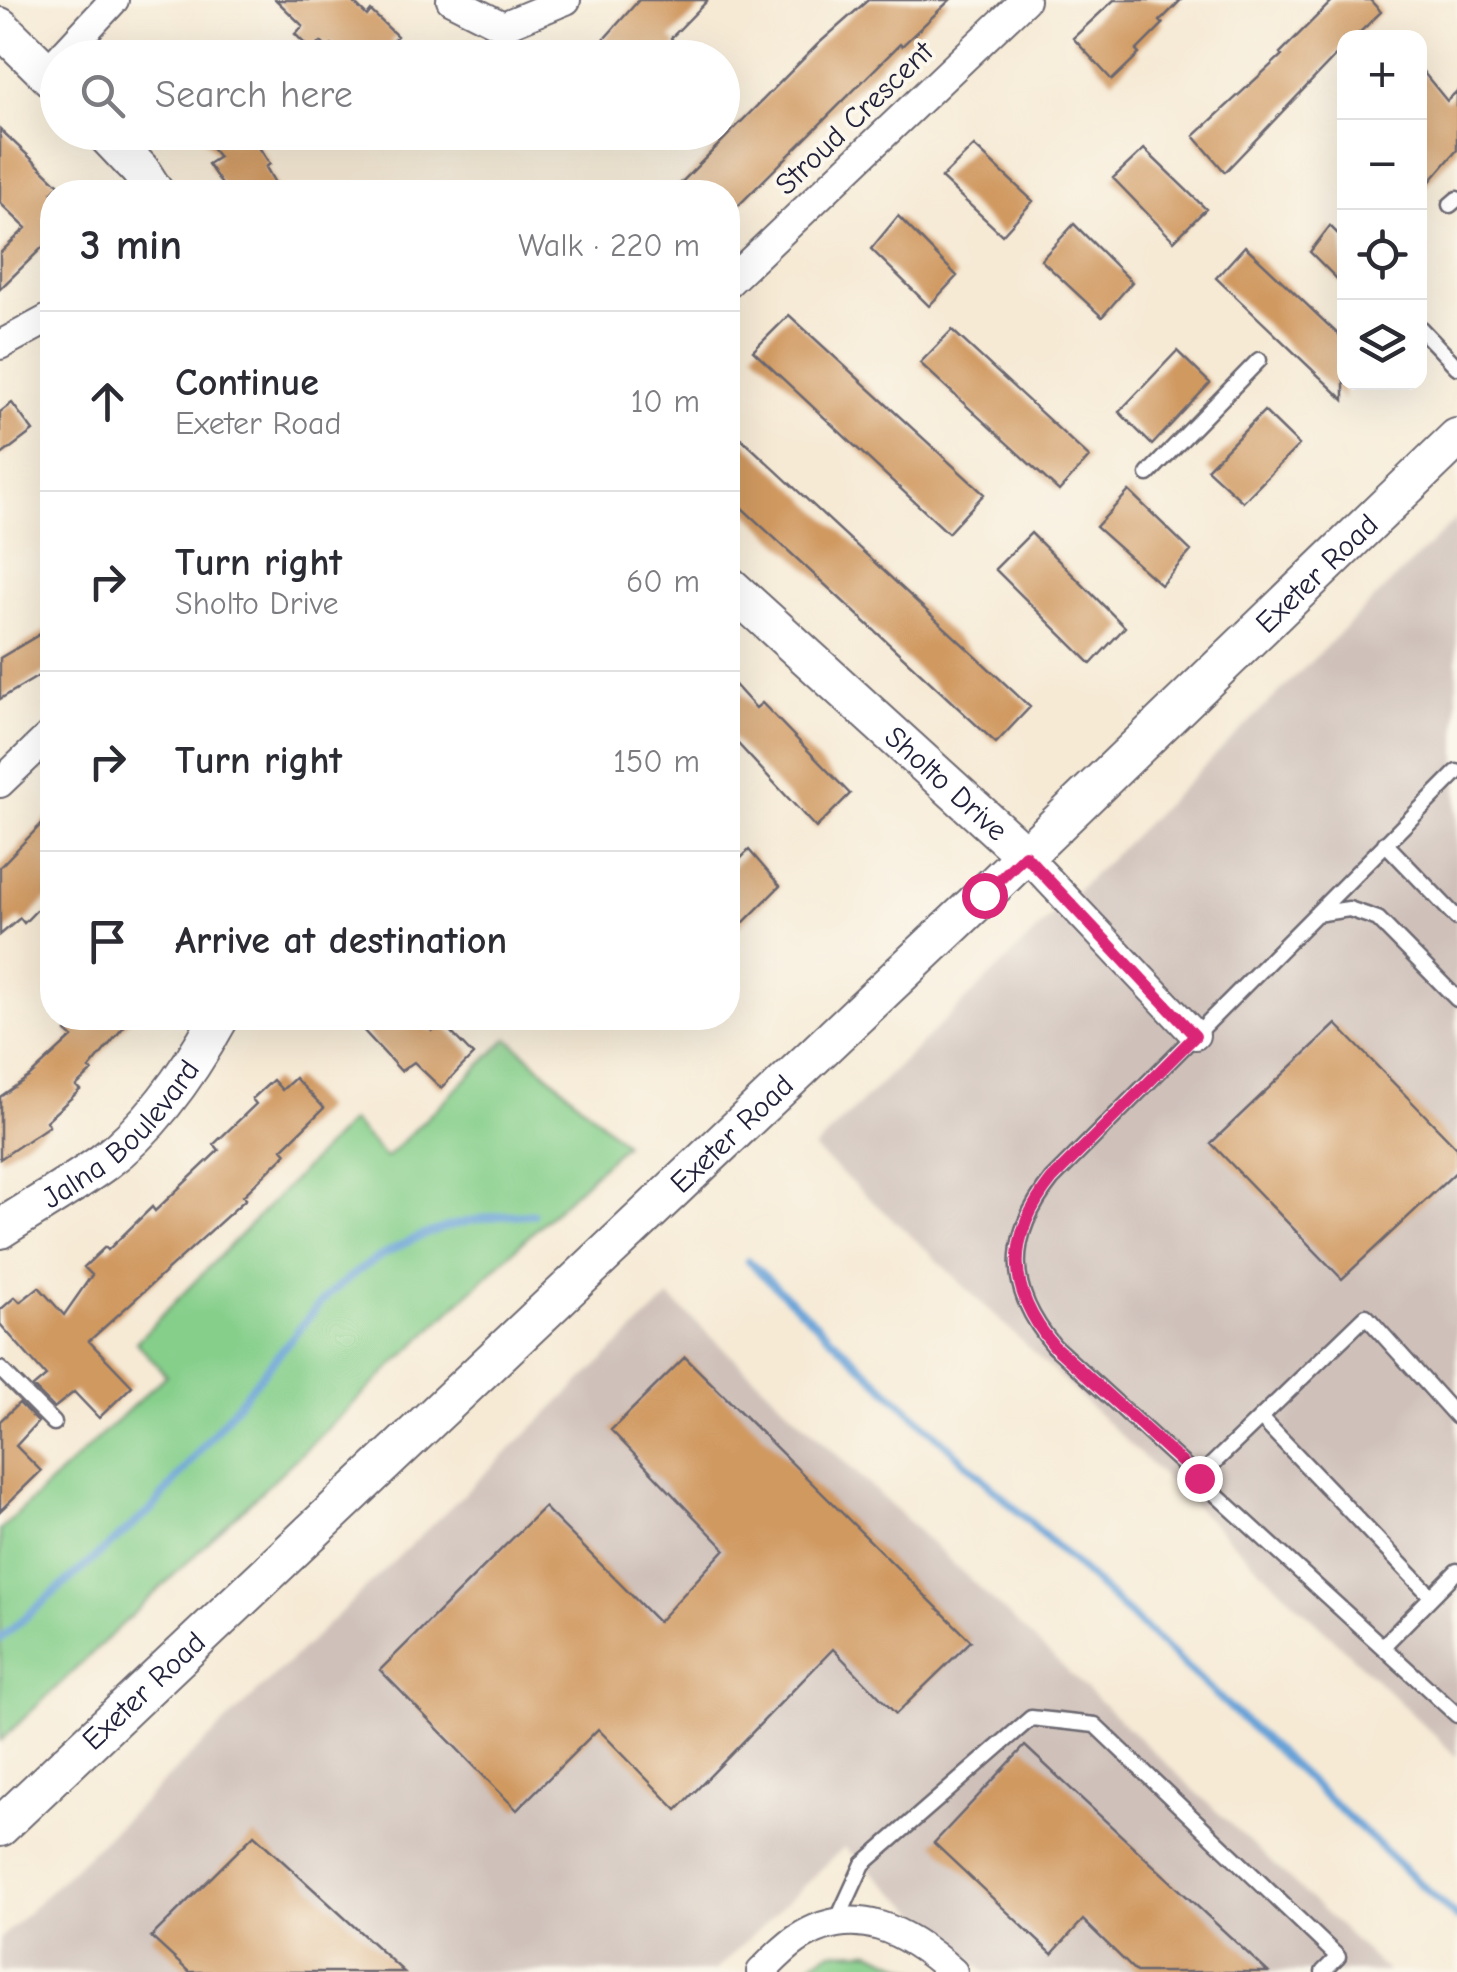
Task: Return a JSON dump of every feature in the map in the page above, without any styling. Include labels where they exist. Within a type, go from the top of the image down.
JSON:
[{"type":"main road","points":[[0,27],[40,57]]},
{"type":"main road","points":[[121,150],[146,180]]},
{"type":"main road","name":"Exeter Road","points":[[0,1828],[1450,451]]},
{"type":"main road","name":"Sholto Drive","points":[[740,597],[1025,855]]},
{"type":"main road","name":"Jalna Boulevard","points":[[0,1229],[106,1160],[156,1110],[212,1030]]},
{"type":"street","points":[[79,40],[114,0]]},
{"type":"street","points":[[451,0],[503,26],[566,0]]},
{"type":"street","name":"Stroud Crescent","points":[[740,272],[1025,0]]},
{"type":"street","points":[[0,345],[40,323]]},
{"type":"street","points":[[0,782],[40,744]]},
{"type":"street","name":"Sholto Drive","points":[[1025,855],[1195,1036]]},
{"type":"street","points":[[761,1972],[794,1941],[836,1923],[868,1922],[897,1930],[924,1946],[952,1972]]},
{"type":"lane","points":[[1427,335],[1457,367]]},
{"type":"lane","points":[[1148,474],[1259,360]]},
{"type":"lane","points":[[1457,772],[1052,1179],[1032,1204],[1020,1232],[1017,1263],[1021,1294],[1044,1334],[1457,1715]]},
{"type":"lane","points":[[1385,844],[1457,918]]},
{"type":"lane","points":[[1316,914],[1348,909],[1378,919],[1457,999]]},
{"type":"lane","points":[[1199,1478],[1366,1316],[1457,1417]]},
{"type":"lane","points":[[0,1369],[54,1423]]},
{"type":"lane","points":[[1262,1419],[1432,1596]]},
{"type":"lane","points":[[1383,1646],[1457,1571]]},
{"type":"lane","points":[[836,1923],[863,1864],[1031,1718],[1095,1725],[1338,1957],[1323,1972]]},
{"type":"shaded area","points":[[1457,518],[1457,1757],[920,1244],[814,1149]]},
{"type":"shaded area","points":[[669,1297],[1388,1972],[985,1972],[844,1847],[714,1972],[0,1972],[0,1939]]},
{"type":"green space","points":[[508,1038],[625,1144],[0,1741],[0,1530],[166,1375],[136,1342],[351,1121],[386,1158]]},
{"type":"green space","points":[[870,1951],[919,1972],[798,1972],[830,1952]]},
{"type":"building","points":[[276,0],[351,0],[367,16],[371,11],[397,36],[393,40],[301,40],[295,34],[303,26]]},
{"type":"building","points":[[639,0],[708,0],[673,40],[603,40]]},
{"type":"building","points":[[868,0],[950,0],[900,44],[740,204],[740,180],[684,180],[713,150],[740,150],[740,123]]},
{"type":"building","points":[[1114,0],[1181,0],[1136,51],[1139,54],[1112,80],[1073,38]]},
{"type":"building","points":[[1333,0],[1370,0],[1381,12],[1362,30],[1337,30],[1337,54],[1225,172],[1194,136]]},
{"type":"building","points":[[1427,77],[1447,101],[1457,91],[1457,150],[1427,185]]},
{"type":"building","points":[[0,129],[54,180],[40,180],[40,250],[0,289],[0,253],[26,228],[0,203]]},
{"type":"building","points":[[974,146],[1033,201],[1002,235],[941,178]]},
{"type":"building","points":[[1144,149],[1206,209],[1174,241],[1113,178]]},
{"type":"building","points":[[213,150],[261,150],[270,164],[266,167],[273,180],[219,180],[208,164],[219,157]]},
{"type":"building","points":[[898,216],[957,276],[929,306],[871,249]]},
{"type":"building","points":[[1074,224],[1132,282],[1102,317],[1041,260]]},
{"type":"building","points":[[1330,226],[1337,233],[1337,279],[1310,252]]},
{"type":"building","points":[[1245,246],[1337,333],[1337,390],[1344,390],[1344,400],[1216,278]]},
{"type":"building","points":[[789,315],[984,494],[948,533],[753,351]]},
{"type":"building","points":[[952,330],[1089,457],[1059,491],[920,363]]},
{"type":"building","points":[[1177,351],[1210,383],[1152,445],[1119,412]]},
{"type":"building","points":[[12,403],[33,431],[0,456],[0,412]]},
{"type":"building","points":[[1264,411],[1299,445],[1243,502],[1207,469]]},
{"type":"building","points":[[740,437],[1030,707],[996,743],[740,506]]},
{"type":"building","points":[[1129,491],[1191,551],[1161,585],[1096,527]]},
{"type":"building","points":[[1031,533],[1125,627],[1091,664],[995,569]]},
{"type":"building","points":[[40,634],[40,675],[0,699],[0,658]]},
{"type":"building","points":[[740,690],[756,708],[762,703],[850,794],[816,828],[740,746]]},
{"type":"building","points":[[40,825],[40,906],[24,923],[20,918],[0,935],[0,867]]},
{"type":"building","points":[[749,850],[780,886],[740,926],[740,859]]},
{"type":"building","points":[[1336,1024],[1457,1148],[1457,1171],[1342,1279],[1211,1143]]},
{"type":"building","points":[[121,1030],[89,1069],[92,1071],[76,1086],[80,1090],[46,1121],[49,1126],[0,1159],[0,1097],[30,1076],[72,1037],[66,1032]]},
{"type":"building","points":[[363,1030],[449,1030],[473,1055],[441,1088],[414,1062],[401,1071]]},
{"type":"building","points":[[295,1078],[324,1108],[282,1149],[286,1154],[243,1196],[246,1199],[89,1341],[132,1386],[99,1418],[74,1392],[54,1408],[33,1387],[46,1376],[0,1324],[0,1310],[15,1297],[20,1302],[39,1287],[64,1315],[92,1275],[84,1267],[105,1247],[108,1250],[152,1207],[155,1211],[219,1150],[214,1144],[256,1104],[252,1099],[273,1080],[282,1090]]},
{"type":"building","points":[[685,1357],[971,1641],[896,1714],[833,1649],[677,1810],[598,1729],[517,1810],[380,1670],[544,1507],[658,1622],[725,1549],[611,1430]]},
{"type":"building","points":[[19,1403],[38,1422],[16,1446],[41,1471],[0,1511],[0,1421]]},
{"type":"building","points":[[1025,1746],[1268,1972],[1136,1972],[1083,1920],[1052,1954],[934,1843]]},
{"type":"building","points":[[254,1835],[404,1972],[189,1972],[151,1937]]},
{"type":"waterway","points":[[0,1639],[152,1509],[321,1302],[344,1282],[418,1237],[474,1220],[533,1214]]},
{"type":"waterway","points":[[748,1261],[1457,1918]]},
{"type":"route","points":[[984,895],[1025,855],[1195,1036],[1052,1179],[1032,1204],[1020,1232],[1017,1263],[1021,1294],[1034,1322],[1054,1346],[1199,1478]]}]
